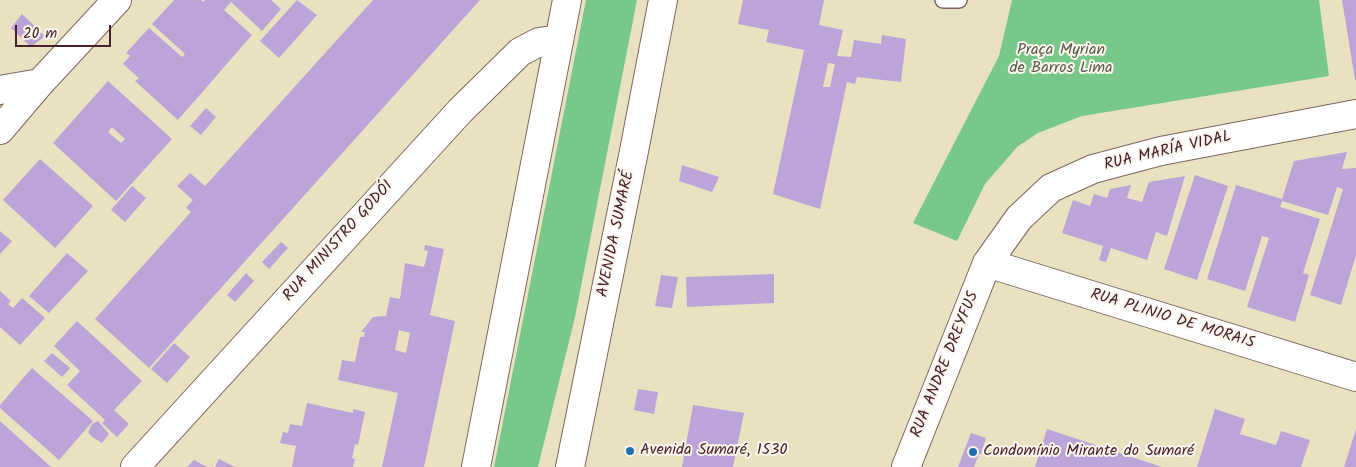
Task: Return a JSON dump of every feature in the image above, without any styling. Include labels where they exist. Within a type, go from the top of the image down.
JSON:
[{"type":"street","points":[[0,130],[40,83],[117,0]]},
{"type":"street","points":[[476,467],[567,0]]},
{"type":"street","name":"AVENIDA SUMARÉ","points":[[570,467],[663,0]]},
{"type":"street","name":"RUA MINISTRO GODÓI","points":[[135,467],[466,104],[520,52],[539,42],[559,40]]},
{"type":"street","points":[[0,90],[40,83]]},
{"type":"street","name":"RUA MARÍA VIDAL","points":[[987,262],[1019,218],[1051,188],[1093,169],[1161,151],[1356,114]]},
{"type":"street","name":"RUA PLINIO DE MORAIS","points":[[987,262],[1356,377]]},
{"type":"street","name":"RUA ANDRE DREYFUS","points":[[906,467],[987,262]]},
{"type":"lane","points":[[943,0],[959,0]]},
{"type":"green space","points":[[586,0],[637,0],[575,317],[538,467],[494,467]]},
{"type":"green space","name":"Praça Myrian de Barros Lima","points":[[1012,0],[1319,0],[1329,76],[1082,116],[1038,133],[1017,147],[985,184],[957,241],[913,223],[999,56]]},
{"type":"building","points":[[174,0],[201,0],[203,2],[205,0],[271,0],[281,9],[262,31],[231,2],[224,10],[252,35],[178,120],[135,81],[139,78],[123,64],[130,56],[126,53],[149,28],[182,57],[185,54],[152,24]]},
{"type":"building","points":[[297,0],[317,15],[279,58],[260,41]]},
{"type":"building","points":[[373,0],[480,0],[149,368],[95,319],[191,212],[186,208],[193,200],[177,186],[190,173],[205,186]]},
{"type":"building","points":[[743,0],[824,0],[819,25],[843,30],[837,56],[851,57],[854,40],[881,44],[882,35],[906,39],[901,82],[857,77],[855,84],[847,82],[820,209],[773,194],[804,50],[766,42],[769,30],[738,24]],"holes":[[[828,63],[835,64],[830,87],[823,87]]]},
{"type":"building","points":[[1342,0],[1356,0],[1356,80],[1355,80]]},
{"type":"building","points":[[22,14],[45,36],[31,47],[11,28]]},
{"type":"building","points":[[108,81],[172,139],[116,201],[53,143]],"holes":[[[112,127],[125,139],[121,143],[108,132]]]},
{"type":"building","points":[[206,108],[216,117],[201,135],[190,126]]},
{"type":"building","points":[[1347,152],[1342,169],[1356,168],[1356,255],[1341,305],[1310,295],[1343,189],[1337,187],[1328,215],[1282,201],[1280,207],[1320,219],[1303,273],[1309,275],[1295,322],[1247,307],[1269,238],[1262,236],[1245,291],[1207,279],[1236,185],[1282,199],[1294,161]]},
{"type":"building","points":[[40,159],[93,206],[55,248],[3,200]]},
{"type":"building","points":[[682,165],[719,177],[712,192],[679,181]]},
{"type":"building","points":[[1195,175],[1228,186],[1197,280],[1164,269]]},
{"type":"building","points":[[1185,176],[1167,236],[1156,232],[1147,260],[1111,248],[1106,262],[1099,260],[1103,246],[1062,233],[1073,200],[1090,206],[1094,194],[1107,198],[1110,189],[1131,185],[1127,198],[1142,202],[1149,182]]},
{"type":"building","points":[[132,186],[146,198],[125,222],[111,210]]},
{"type":"building","points":[[0,231],[12,241],[0,254]]},
{"type":"building","points":[[281,242],[288,248],[269,269],[262,262]]},
{"type":"building","points":[[425,245],[444,249],[430,315],[455,321],[424,467],[382,467],[398,393],[338,380],[342,360],[355,362],[360,337],[364,337],[365,332],[361,332],[373,317],[386,316],[390,297],[400,299],[405,263],[424,267],[428,251],[424,250]],"holes":[[[399,330],[410,333],[406,353],[395,350]]]},
{"type":"building","points":[[67,253],[88,271],[49,313],[29,296]]},
{"type":"building","points":[[246,273],[254,281],[235,302],[227,295]]},
{"type":"building","points":[[774,274],[774,303],[687,307],[686,277]]},
{"type":"building","points":[[661,275],[678,277],[672,308],[655,306]]},
{"type":"building","points":[[0,291],[11,301],[8,304],[13,308],[22,298],[45,318],[20,345],[0,327]]},
{"type":"building","points":[[77,321],[142,381],[114,410],[129,424],[117,437],[102,423],[105,420],[67,385],[80,371],[54,346]]},
{"type":"building","points":[[174,343],[190,357],[167,383],[151,369]]},
{"type":"building","points":[[52,353],[70,368],[62,377],[44,361]]},
{"type":"building","points":[[32,368],[93,421],[59,460],[0,408],[0,405]]},
{"type":"building","points":[[638,389],[658,392],[654,414],[634,410]]},
{"type":"building","points":[[307,403],[353,413],[353,409],[365,412],[358,445],[355,444],[352,458],[355,459],[353,467],[292,467],[296,446],[280,443],[283,432],[288,433],[290,424],[302,426]]},
{"type":"building","points":[[693,405],[744,413],[733,467],[682,467]]},
{"type":"building","points":[[1215,409],[1245,419],[1240,434],[1276,445],[1281,431],[1310,440],[1301,467],[1197,467]]},
{"type":"building","points":[[0,421],[51,467],[0,467]]},
{"type":"building","points":[[98,421],[109,434],[102,443],[88,432],[92,424]]},
{"type":"building","points":[[1047,429],[1162,467],[1035,467]]},
{"type":"building","points":[[1356,429],[1356,467],[1344,467]]},
{"type":"building","name":"Condomínio Mirante do Sumaré","points":[[971,433],[986,438],[981,454],[979,454],[974,467],[958,467]]},
{"type":"building","points":[[219,459],[235,467],[215,467]]},
{"type":"building","points":[[194,460],[207,467],[187,467]]},
{"type":"place","name":"Avenida Sumaré, 1530","points":[[630,451]]},
{"type":"place","name":"Condomínio Mirante do Sumaré","points":[[973,452]]}]
